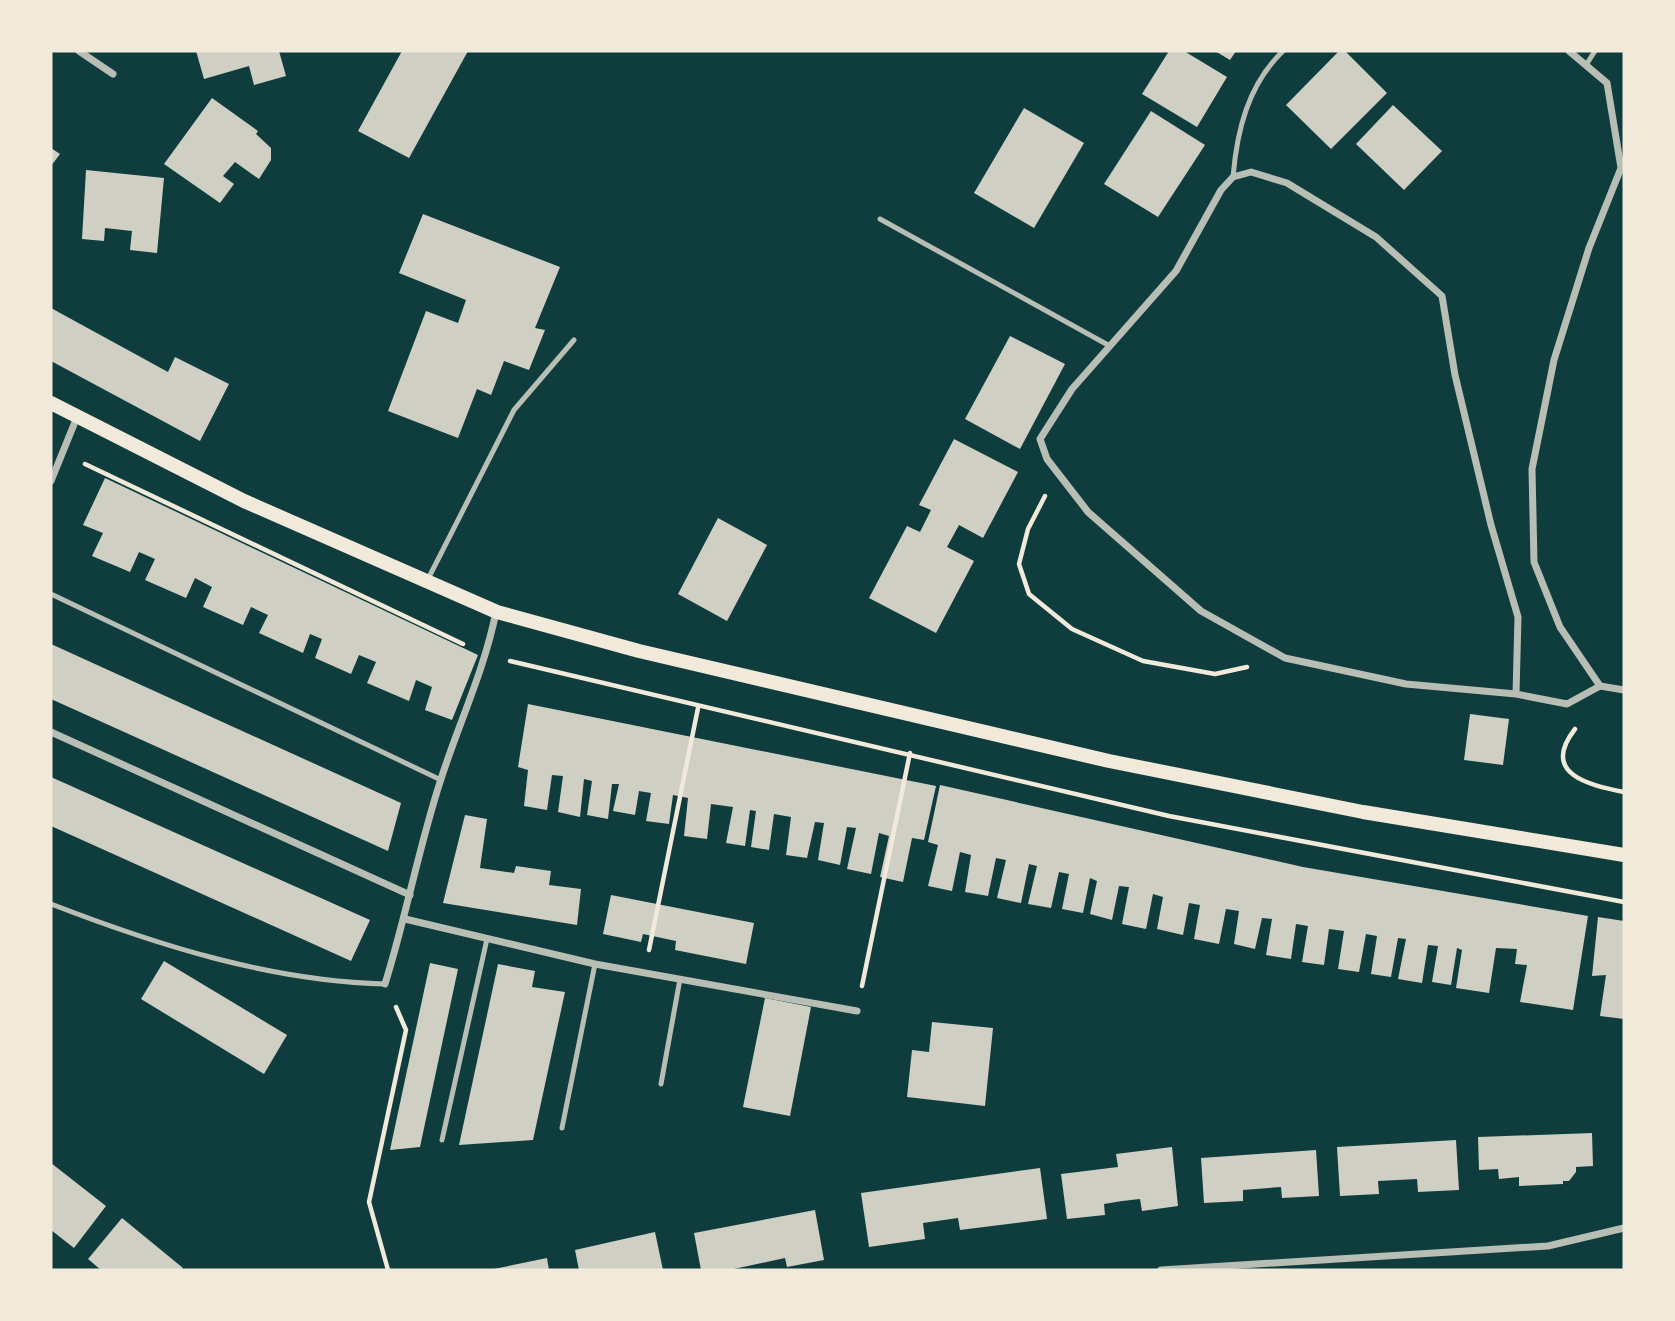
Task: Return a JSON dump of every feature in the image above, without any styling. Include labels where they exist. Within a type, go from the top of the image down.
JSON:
[{"type":"main road","points":[[51,403],[244,500],[496,612],[639,651],[1109,761],[1363,812],[1624,855]]},
{"type":"street","points":[[79,51],[113,74]]},
{"type":"street","points":[[1569,51],[1607,83],[1621,168],[1589,248],[1554,360],[1532,469],[1534,562],[1560,627],[1600,685]]},
{"type":"street","points":[[1516,694],[1518,617],[1491,525],[1455,374],[1442,296],[1376,237],[1287,183],[1251,172],[1233,177],[1221,190],[1176,271],[1072,389],[1040,439],[1047,459],[1088,512],[1201,611],[1285,658],[1406,684],[1516,694],[1567,704],[1600,685],[1624,690]]},
{"type":"street","points":[[51,481],[78,416]]},
{"type":"street","points":[[384,984],[405,919],[441,780],[488,655],[496,612]]},
{"type":"street","points":[[51,732],[410,895]]},
{"type":"street","points":[[405,919],[595,964],[857,1011]]},
{"type":"street","points":[[1161,1270],[1548,1246],[1624,1228]]},
{"type":"lane","points":[[1233,177],[1236,138],[1247,103],[1274,60],[1283,51]]},
{"type":"lane","points":[[1586,65],[1595,51]]},
{"type":"lane","points":[[880,219],[1108,345]]},
{"type":"lane","points":[[426,583],[514,410],[575,340]]},
{"type":"lane","points":[[51,594],[441,780]]},
{"type":"lane","points":[[51,904],[137,937],[278,973],[384,984]]},
{"type":"lane","points":[[442,1140],[487,939]]},
{"type":"lane","points":[[562,1128],[595,964]]},
{"type":"lane","points":[[661,1084],[680,979]]},
{"type":"path","points":[[1057,472],[1028,529],[1019,564],[1029,594],[1039,603],[1072,629],[1143,661],[1215,674],[1285,658]]},
{"type":"path","points":[[1590,691],[1589,713],[1566,741],[1563,761],[1570,774],[1586,785],[1624,793]]},
{"type":"path","points":[[645,971],[698,708]]},
{"type":"path","points":[[857,1011],[910,753]]},
{"type":"path","points":[[384,984],[407,1030],[369,1202],[388,1270]]},
{"type":"building","points":[[196,51],[279,51],[286,76],[254,85],[249,66],[204,79]]},
{"type":"building","points":[[402,51],[468,51],[409,158],[358,131]]},
{"type":"building","points":[[1169,51],[1184,51],[1227,77],[1197,127],[1142,94]]},
{"type":"building","points":[[1215,51],[1236,51],[1230,60]]},
{"type":"building","points":[[1339,51],[1345,51],[1387,93],[1331,149],[1286,105]]},
{"type":"building","points":[[212,98],[258,131],[256,134],[271,148],[271,160],[259,179],[235,162],[223,176],[234,184],[220,203],[164,164]]},
{"type":"building","points":[[1393,105],[1442,151],[1404,190],[1356,144]]},
{"type":"building","points":[[1024,108],[1084,143],[1034,228],[974,193]]},
{"type":"building","points":[[1151,111],[1205,145],[1158,217],[1104,184]]},
{"type":"building","points":[[51,148],[60,154],[51,166]]},
{"type":"building","points":[[86,170],[164,178],[157,253],[130,250],[132,231],[105,228],[104,241],[82,239]]},
{"type":"building","points":[[423,214],[560,267],[535,328],[545,330],[529,370],[504,361],[491,395],[477,389],[458,438],[388,411],[426,311],[458,323],[466,300],[399,273]]},
{"type":"building","points":[[51,308],[168,372],[175,357],[229,384],[200,441],[51,361]]},
{"type":"building","points":[[1010,336],[1065,364],[1020,449],[965,419]]},
{"type":"building","points":[[954,439],[1018,472],[983,538],[959,525],[947,547],[974,561],[936,633],[869,598],[907,526],[920,532],[931,510],[919,505]]},
{"type":"building","points":[[105,478],[478,655],[452,720],[425,710],[432,687],[416,680],[409,701],[367,683],[376,662],[359,655],[351,674],[315,658],[322,639],[310,634],[303,653],[259,633],[268,615],[251,607],[243,625],[203,607],[212,587],[195,578],[186,598],[145,580],[155,559],[139,552],[130,572],[92,556],[103,533],[83,525]]},
{"type":"building","points":[[718,518],[767,545],[727,621],[678,594]]},
{"type":"building","points":[[51,644],[401,803],[388,851],[51,699]]},
{"type":"building","points":[[528,704],[936,786],[924,840],[912,838],[903,882],[880,877],[889,836],[879,833],[871,874],[847,869],[856,828],[847,827],[840,865],[818,860],[824,823],[815,822],[807,858],[786,855],[791,817],[774,814],[769,850],[751,847],[756,811],[750,810],[745,846],[726,843],[733,807],[711,804],[707,839],[684,836],[688,798],[673,795],[669,824],[646,821],[651,793],[639,791],[635,815],[613,811],[619,784],[612,784],[608,819],[587,815],[592,781],[584,779],[580,817],[558,812],[563,776],[552,775],[547,810],[524,806],[528,770],[518,767]]},
{"type":"building","points":[[1470,714],[1509,719],[1503,765],[1464,760]]},
{"type":"building","points":[[51,777],[370,920],[351,961],[51,826]]},
{"type":"building","points":[[940,785],[1303,867],[1588,916],[1573,1010],[1520,1002],[1527,965],[1515,964],[1517,949],[1496,948],[1489,993],[1456,988],[1462,950],[1457,948],[1451,985],[1432,982],[1438,946],[1428,945],[1422,983],[1398,979],[1406,939],[1398,938],[1391,977],[1371,974],[1377,936],[1366,934],[1359,972],[1338,969],[1344,931],[1329,929],[1324,965],[1302,962],[1308,926],[1296,924],[1291,959],[1266,955],[1272,919],[1262,918],[1255,949],[1234,944],[1239,911],[1226,909],[1219,944],[1194,939],[1200,905],[1189,903],[1183,935],[1157,929],[1163,897],[1153,894],[1146,929],[1122,924],[1129,887],[1119,886],[1112,920],[1090,914],[1097,881],[1090,878],[1083,913],[1062,909],[1069,874],[1059,872],[1051,908],[1028,904],[1037,866],[1029,864],[1021,903],[997,898],[1006,860],[996,858],[988,896],[965,892],[971,855],[960,852],[952,891],[928,886],[938,845],[928,842]]},
{"type":"building","points":[[465,815],[487,819],[480,868],[514,873],[516,866],[551,871],[549,885],[581,889],[577,925],[443,903]]},
{"type":"building","points":[[611,895],[754,923],[746,964],[675,950],[676,941],[643,934],[641,942],[603,934]]},
{"type":"building","points":[[1598,917],[1624,921],[1624,1019],[1600,1016],[1606,975],[1592,976]]},
{"type":"building","points":[[164,961],[287,1035],[264,1074],[141,999]]},
{"type":"building","points":[[430,963],[458,969],[420,1147],[390,1150]]},
{"type":"building","points":[[498,964],[535,971],[532,987],[565,992],[533,1140],[459,1145]]},
{"type":"building","points":[[765,998],[811,1007],[790,1116],[743,1107]]},
{"type":"building","points":[[932,1022],[993,1028],[985,1106],[907,1097],[912,1050],[929,1052]]},
{"type":"building","points":[[1592,1133],[1593,1166],[1576,1167],[1576,1172],[1569,1181],[1563,1181],[1563,1184],[1519,1186],[1519,1177],[1499,1179],[1498,1169],[1479,1170],[1478,1137]]},
{"type":"building","points":[[1456,1140],[1459,1190],[1418,1192],[1417,1179],[1378,1181],[1379,1194],[1340,1196],[1337,1147]]},
{"type":"building","points":[[1172,1147],[1178,1206],[1142,1211],[1140,1199],[1122,1201],[1104,1204],[1105,1215],[1067,1219],[1061,1174],[1118,1167],[1116,1154]]},
{"type":"building","points":[[1316,1150],[1319,1196],[1282,1198],[1281,1187],[1243,1190],[1243,1201],[1204,1203],[1201,1158]]},
{"type":"building","points":[[51,1163],[106,1206],[74,1248],[51,1230]]},
{"type":"building","points":[[1040,1168],[1047,1219],[960,1230],[958,1218],[923,1223],[925,1239],[869,1247],[861,1193]]},
{"type":"building","points":[[815,1210],[824,1260],[787,1267],[785,1258],[729,1270],[701,1270],[694,1233]]},
{"type":"building","points":[[122,1218],[183,1268],[101,1270],[88,1259]]},
{"type":"building","points":[[655,1232],[663,1270],[579,1270],[575,1250]]},
{"type":"building","points":[[547,1258],[549,1270],[494,1270],[494,1269]]}]
